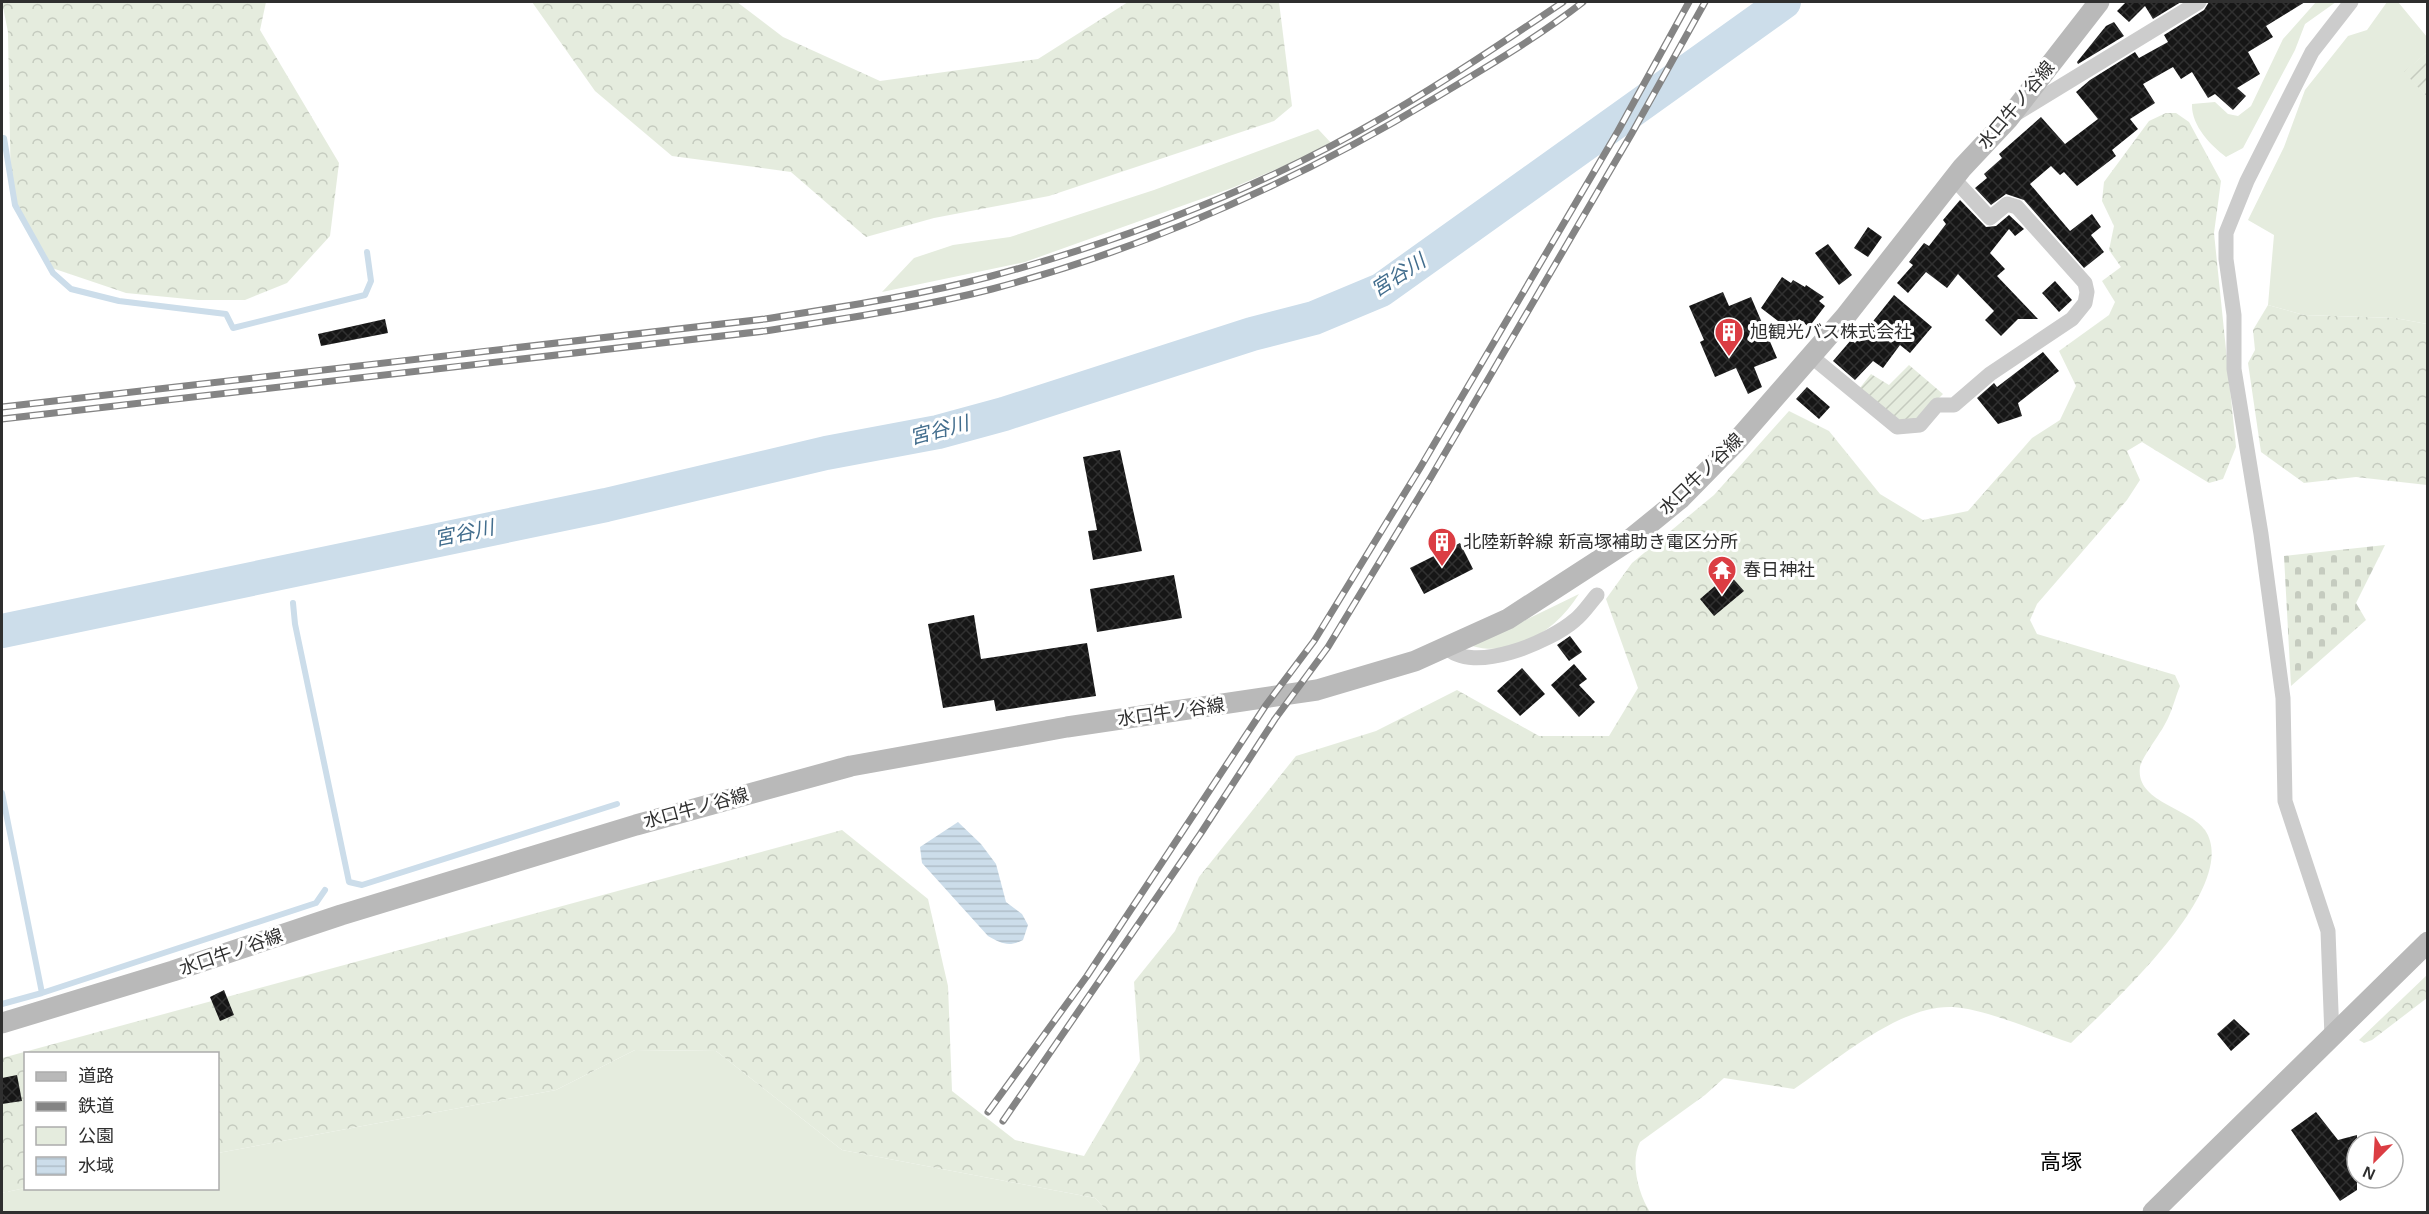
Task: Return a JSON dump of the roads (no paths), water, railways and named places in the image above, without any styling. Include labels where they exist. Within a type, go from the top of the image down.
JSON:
[{"type":"main road","name":"水口牛ノ谷線","points":[[2,1023],[173,971],[341,915],[636,825],[851,766],[1067,727],[1317,690],[1415,661],[1508,618],[1627,542],[1688,490],[1735,443],[1812,357],[1954,179],[2008,119],[2099,2]]},
{"type":"main road","points":[[2153,1212],[2427,942]]},
{"type":"street","points":[[2008,119],[2199,2]]},
{"type":"street","points":[[2332,1037],[2328,931],[2285,801],[2283,698],[2234,369],[2234,315],[2226,259],[2226,233],[2247,181],[2312,52],[2351,2]]},
{"type":"street","points":[[1812,357],[1897,427],[1920,425],[1937,405],[1954,405],[1990,374],[2072,319],[2079,311],[2085,303],[2087,292],[2085,283],[2017,207],[2007,204],[1990,218],[1954,179]]},
{"type":"street","points":[[1446,646],[1454,655],[1467,658],[1506,653],[1536,645],[1576,620],[1597,595]]},
{"type":"water","points":[[958,822],[981,844],[996,864],[1006,902],[1022,914],[1028,925],[1023,940],[1006,944],[988,936],[922,863],[920,847]]},
{"type":"waterway","name":"宮谷川","points":[[2,631],[606,505],[826,453],[938,432],[1004,414],[1252,334],[1314,318],[1381,290],[1784,2]]},
{"type":"waterway","points":[[2,138],[4,138],[15,205],[53,273],[71,289],[119,301],[226,314],[233,328],[365,295],[371,281],[367,252]]},
{"type":"waterway","points":[[293,603],[295,624],[349,882],[362,885],[617,804]]},
{"type":"waterway","points":[[2,793],[42,993]]},
{"type":"waterway","points":[[2,1004],[316,903],[325,890]]},
{"type":"railway","points":[[2,407],[765,319],[906,295],[988,277],[1142,228],[1193,209],[1292,165],[1409,102],[1563,2]]},
{"type":"railway","points":[[2,419],[765,331],[908,307],[992,289],[1108,254],[1275,184],[1330,157],[1435,98],[1492,64],[1583,2]]},
{"type":"railway","points":[[988,1112],[1087,976],[1266,705],[1314,641],[1420,468],[1618,131],[1689,2]]},
{"type":"railway","points":[[1003,1121],[1201,833],[1275,719],[1328,647],[1431,477],[1632,133],[1705,2]]},
{"type":"place","name":"旭観光バス株式会社","points":[[1729,358]]},
{"type":"place","name":"北陸新幹線 新高塚補助き電区分所","points":[[1442,568]]},
{"type":"place","name":"春日神社","points":[[1722,596]]},
{"type":"district","name":"高塚","points":[[2061,1161]]}]
